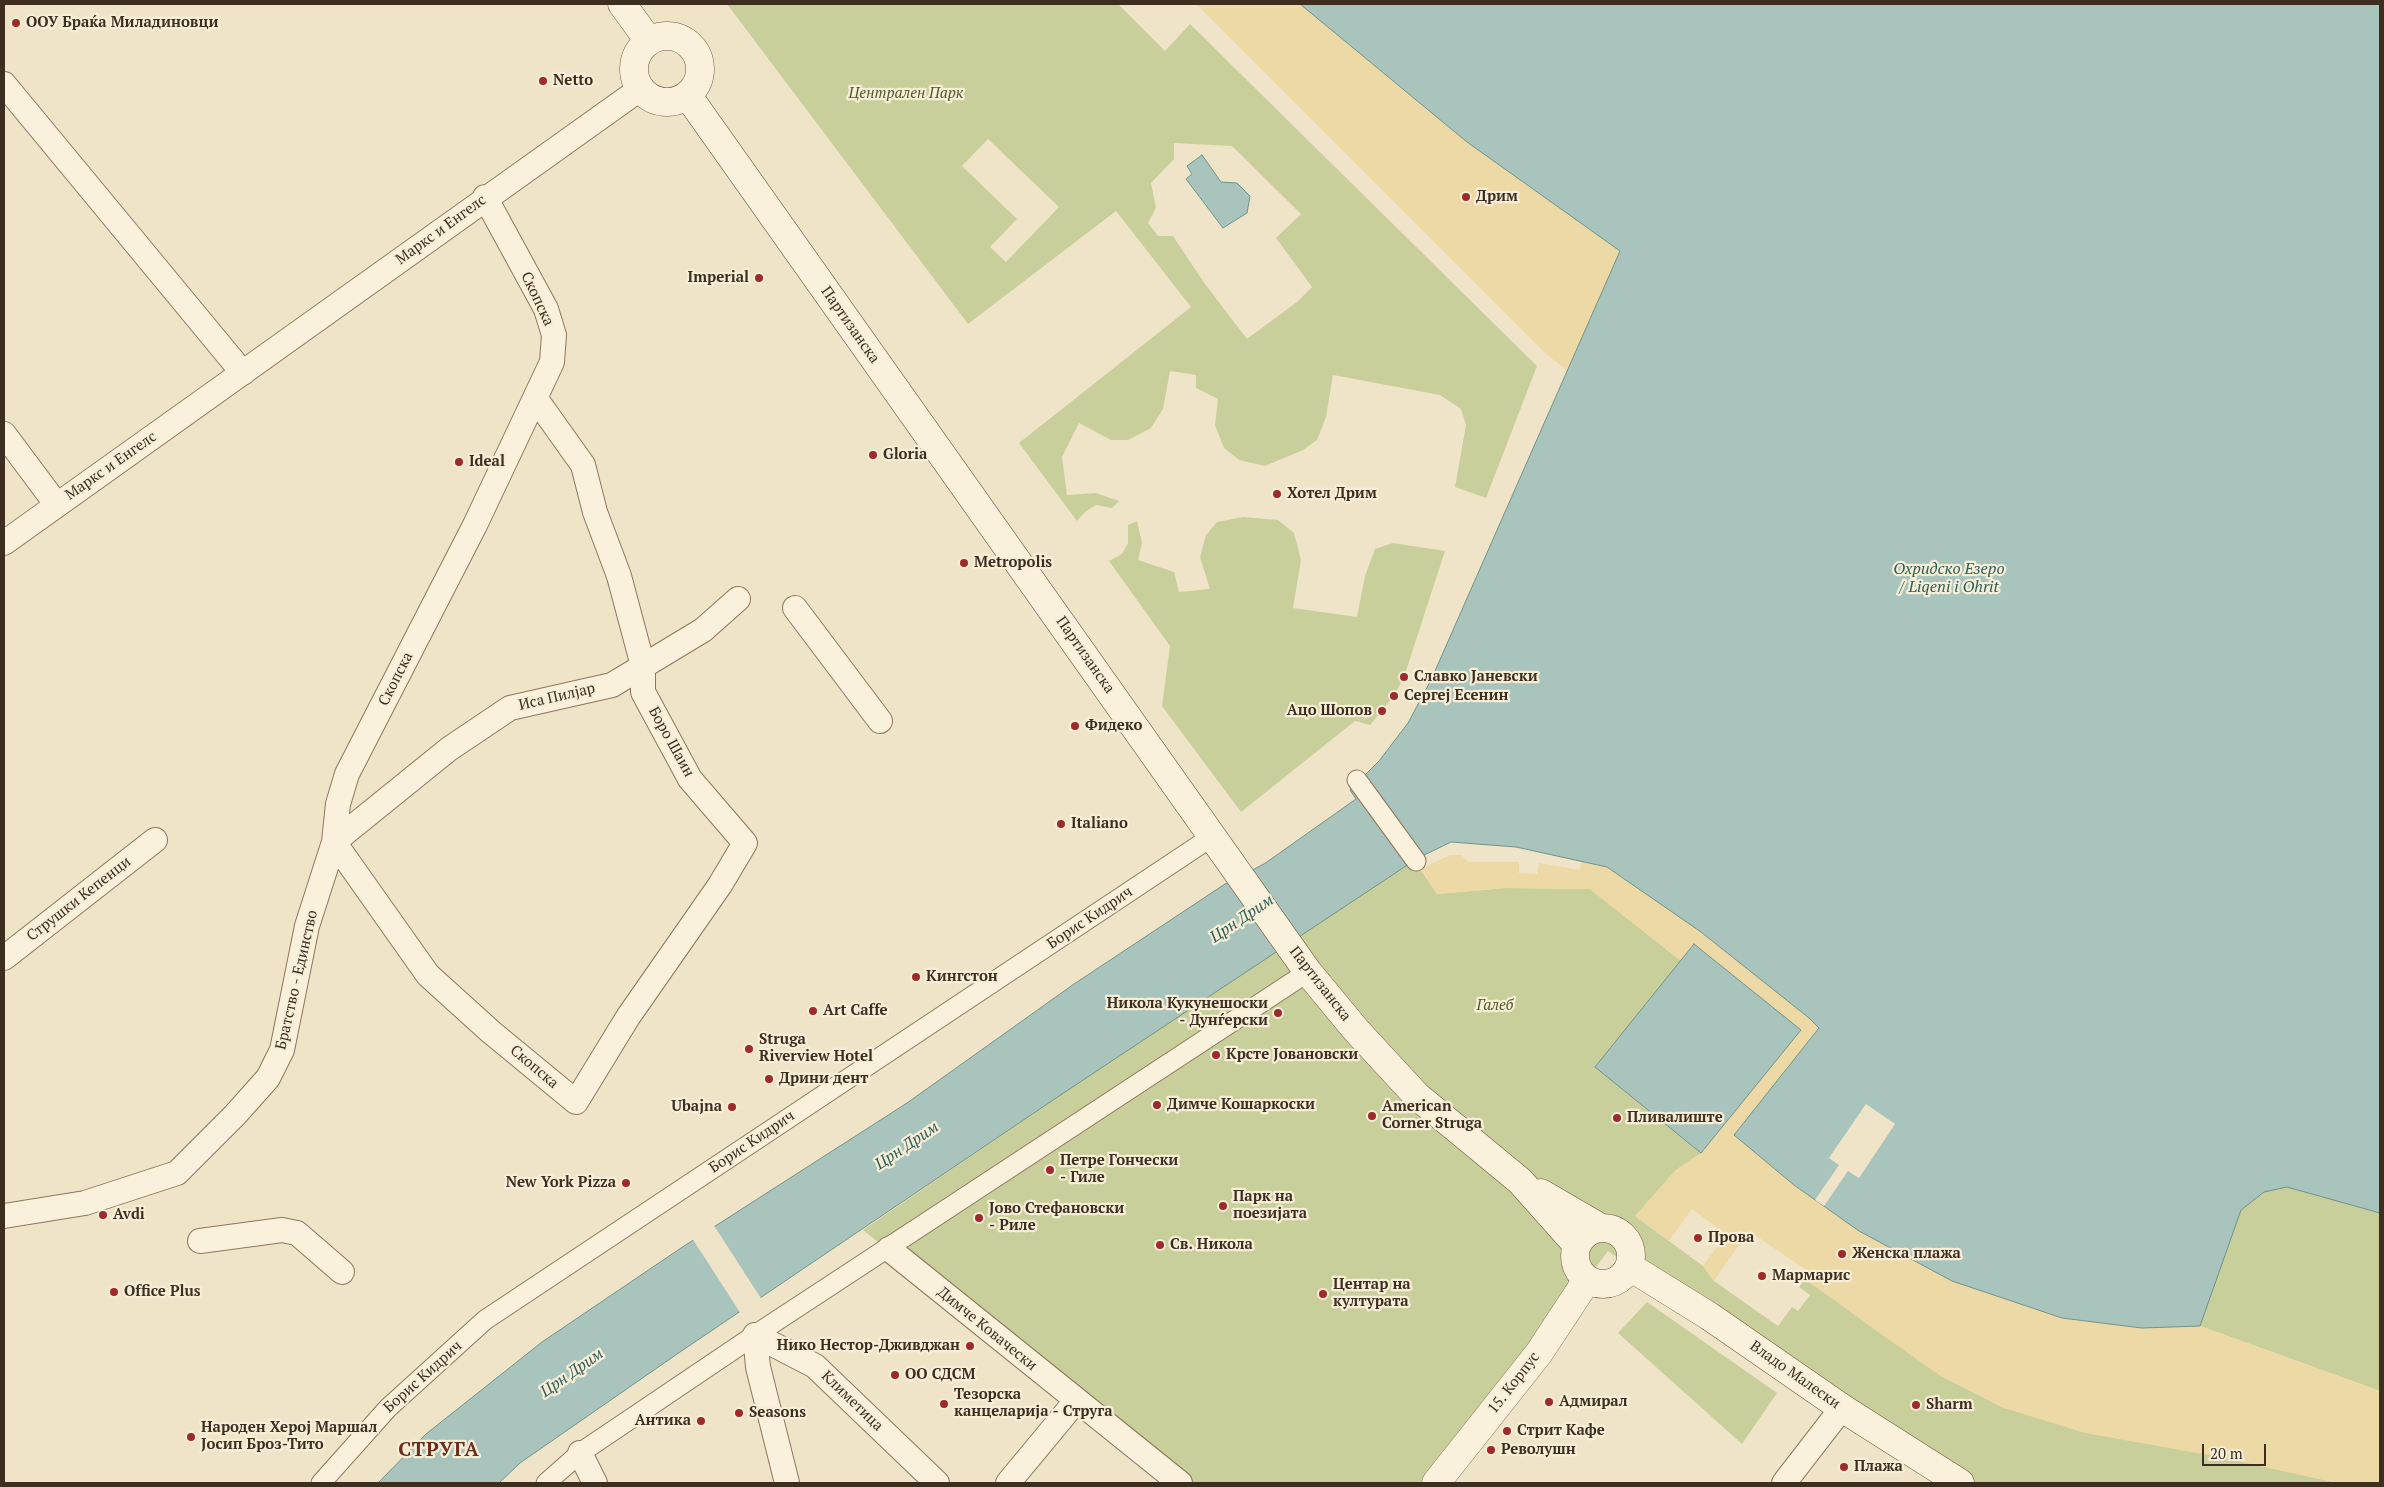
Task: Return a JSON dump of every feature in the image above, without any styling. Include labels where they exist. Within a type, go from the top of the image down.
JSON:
[{"type":"main road","points":[[622,4],[649,41]]},
{"type":"main road","points":[[670,36],[681,39],[697,55],[700,66],[699,77],[695,87],[688,96],[678,101],[657,102],[640,89],[635,79],[635,58],[641,48],[649,41],[659,37],[670,36]]},
{"type":"main road","name":"Партизанска","points":[[688,96],[1308,972],[1350,1023],[1417,1096],[1520,1181],[1577,1245]]},
{"type":"main road","name":"Партизанска","points":[[1520,1181],[1601,1228]]},
{"type":"main road","points":[[1601,1228],[1619,1232],[1628,1242],[1632,1254],[1630,1267],[1622,1277],[1612,1283],[1599,1284],[1587,1280],[1579,1270],[1575,1257],[1577,1245],[1583,1236],[1591,1230],[1601,1228]]},
{"type":"main road","name":"Владо Малески","points":[[1630,1267],[1709,1316],[1842,1408],[1960,1483]]},
{"type":"main road","name":"15. Корпус","points":[[1436,1483],[1539,1353],[1587,1280]]},
{"type":"street","points":[[4,84],[243,372]]},
{"type":"street","name":"Маркс и Енгелс","points":[[4,543],[485,197],[640,89]]},
{"type":"street","name":"Скопска","points":[[485,197],[546,309],[554,335],[552,362],[475,525],[347,774],[338,804],[334,842],[428,975],[491,1032],[576,1102]]},
{"type":"street","name":"Боро Шаин","points":[[536,398],[583,465],[595,512],[619,576],[643,666],[643,692],[690,779],[745,843],[720,885],[628,1017],[576,1102]]},
{"type":"street","points":[[4,434],[57,505]]},
{"type":"street","name":"Иса Пилјар","points":[[334,842],[449,749],[510,708],[612,685],[702,630],[738,599]]},
{"type":"street","points":[[794,608],[880,721]]},
{"type":"street","points":[[1357,780],[1416,861]]},
{"type":"street","name":"Струшки Кепенци","points":[[4,958],[155,840]]},
{"type":"street","name":"Братство - Единство","points":[[4,1216],[85,1202],[177,1173],[235,1115],[268,1078],[282,1050],[307,926],[334,842]]},
{"type":"street","name":"Борис Кидрич","points":[[321,1483],[388,1408],[485,1320],[1218,843]]},
{"type":"street","points":[[546,1483],[580,1454],[755,1335],[889,1249],[1308,972]]},
{"type":"street","points":[[200,1241],[282,1230],[297,1233],[342,1272]]},
{"type":"street","name":"Димче Ковачески","points":[[889,1249],[1076,1402],[1180,1483]]},
{"type":"street","points":[[755,1335],[758,1367],[787,1483]]},
{"type":"street","name":"Климетица","points":[[755,1335],[815,1366],[937,1483]]},
{"type":"street","points":[[1008,1483],[1076,1402]]},
{"type":"street","points":[[1784,1483],[1842,1408]]},
{"type":"street","points":[[580,1454],[596,1483]]},
{"type":"green space","name":"Централен Парк","points":[[727,4],[1118,4],[1165,51],[1190,24],[1537,366],[1486,498],[1455,487],[1466,425],[1461,409],[1440,395],[1333,375],[1326,417],[1317,440],[1303,450],[1265,466],[1239,460],[1224,448],[1215,425],[1218,399],[1196,388],[1196,375],[1170,371],[1163,409],[1151,428],[1128,440],[1111,440],[1079,423],[1062,457],[1067,495],[1096,493],[1119,501],[1112,508],[1096,505],[1085,512],[1077,521],[1019,443],[1191,307],[1116,211],[968,324]],"holes":[[[988,139],[1059,207],[1006,262],[990,247],[1017,219],[962,166]],[[1174,143],[1232,146],[1301,214],[1276,238],[1312,287],[1297,302],[1247,339],[1205,284],[1173,236],[1158,236],[1148,223],[1156,208],[1151,183],[1174,159]]]},
{"type":"green space","points":[[1243,517],[1278,520],[1294,533],[1301,560],[1293,608],[1357,617],[1365,576],[1375,549],[1393,543],[1445,551],[1404,677],[1394,696],[1370,725],[1355,721],[1241,812],[1162,706],[1170,646],[1109,561],[1122,554],[1128,543],[1128,525],[1137,521],[1142,543],[1138,560],[1174,572],[1179,592],[1210,589],[1200,557],[1206,535],[1217,522]]},
{"type":"green space","points":[[2380,715],[2380,1391],[2200,1326],[2177,1327]]},
{"type":"green space","name":"Парк на поезијата","points":[[1414,860],[1437,894],[1506,888],[1590,889],[1681,961],[1595,1067],[1701,1153],[1676,1170],[1635,1216],[1703,1266],[1714,1281],[1778,1326],[1792,1307],[1798,1311],[1810,1295],[1799,1287],[1805,1279],[1941,1376],[2004,1408],[2338,1483],[1960,1483],[1608,1251],[1436,1483],[1180,1483],[863,1230],[1062,1094]]},
{"type":"green space","points":[[1647,1302],[1777,1393],[1742,1444],[1618,1333]]},
{"type":"sand","name":"Дрим","points":[[1196,4],[1300,4],[1467,142],[1620,251],[1567,371],[1543,351]]},
{"type":"sand","name":"Женска плажа","points":[[1450,855],[1461,855],[1469,862],[1519,862],[1519,873],[1537,874],[1539,863],[1580,870],[1581,860],[1607,867],[1701,932],[1809,1018],[1819,1028],[1734,1135],[1794,1185],[1859,1231],[1952,1281],[2062,1318],[2142,1328],[2200,1326],[2380,1391],[2380,1483],[2338,1483],[2214,1456],[2085,1433],[2004,1408],[1941,1376],[1805,1279],[1809,1272],[1749,1231],[1714,1281],[1703,1266],[1726,1234],[1692,1209],[1669,1241],[1635,1216],[1676,1170],[1701,1153],[1801,1030],[1694,944],[1681,961],[1590,889],[1506,888],[1437,894],[1421,869]]},
{"type":"water","name":"Охридско Езеро / Liqeni i Ohrit","points":[[1300,4],[2380,4],[2380,1213],[2287,1187],[2264,1192],[2241,1210],[2200,1326],[2142,1328],[2062,1318],[1952,1281],[1859,1231],[1794,1185],[1734,1135],[1819,1028],[1809,1018],[1701,932],[1607,867],[1516,847],[1451,842],[1418,858],[1062,1094],[680,1352],[520,1463],[499,1483],[378,1483],[426,1434],[542,1342],[681,1248],[907,1103],[1074,984],[1225,884],[1264,864],[1356,799],[1350,790],[1379,761],[1408,723],[1431,680],[1620,251],[1467,142]]},
{"type":"water","points":[[1202,155],[1221,182],[1237,183],[1250,196],[1247,213],[1223,228],[1186,179],[1192,174],[1187,166]]},
{"type":"water","points":[[1694,944],[1801,1030],[1701,1153],[1595,1067]]},
{"type":"pier","points":[[1866,1104],[1895,1124],[1859,1178],[1848,1171],[1824,1206],[1815,1200],[1839,1165],[1829,1158]]},
{"type":"pier","points":[[713,1224],[762,1300],[741,1314],[692,1238]]},
{"type":"place","name":"ООУ Браќа Миладиновци","points":[[16,23]]},
{"type":"place","name":"Netto","points":[[543,81]]},
{"type":"place","name":"Дрим","points":[[1466,197]]},
{"type":"place","name":"Imperial","points":[[759,278]]},
{"type":"place","name":"Gloria","points":[[873,455]]},
{"type":"place","name":"Ideal","points":[[459,462]]},
{"type":"place","name":"Хотел Дрим","points":[[1277,494]]},
{"type":"place","name":"Metropolis","points":[[964,563]]},
{"type":"place","name":"Славко Јаневски","points":[[1404,677]]},
{"type":"place","name":"Сергеј Есенин","points":[[1394,696]]},
{"type":"place","name":"Ацо Шопов","points":[[1382,711]]},
{"type":"place","name":"Фидеко","points":[[1075,726]]},
{"type":"place","name":"Italiano","points":[[1061,824]]},
{"type":"place","name":"Кингстон","points":[[916,977]]},
{"type":"place","name":"Art Caffe","points":[[813,1011]]},
{"type":"place","name":"Никола Кукунешоски - Дунѓерски","points":[[1278,1013]]},
{"type":"place","name":"Struga Riverview Hotel","points":[[749,1049]]},
{"type":"place","name":"Крсте Јовановски","points":[[1216,1055]]},
{"type":"place","name":"Дрини дент","points":[[769,1079]]},
{"type":"place","name":"Димче Кошаркоски","points":[[1157,1105]]},
{"type":"place","name":"Ubajna","points":[[732,1107]]},
{"type":"place","name":"American Corner Struga","points":[[1372,1116]]},
{"type":"place","name":"Пливалиште","points":[[1617,1118]]},
{"type":"place","name":"Петре Гончески - Гиле","points":[[1050,1170]]},
{"type":"place","name":"New York Pizza","points":[[626,1183]]},
{"type":"place","name":"Парк на поезијата","points":[[1223,1206]]},
{"type":"place","name":"Avdi","points":[[103,1215]]},
{"type":"place","name":"Јово Стефановски - Риле","points":[[979,1218]]},
{"type":"place","name":"Прова","points":[[1698,1238]]},
{"type":"place","name":"Св. Никола","points":[[1160,1245]]},
{"type":"place","name":"Женска плажа","points":[[1842,1254]]},
{"type":"place","name":"Мармарис","points":[[1762,1276]]},
{"type":"place","name":"Office Plus","points":[[114,1292]]},
{"type":"place","name":"Центар на културата","points":[[1323,1294]]},
{"type":"place","name":"Нико Нестор-Дживджан","points":[[970,1346]]},
{"type":"place","name":"ОО СДСМ","points":[[895,1375]]},
{"type":"place","name":"Адмирал","points":[[1549,1402]]},
{"type":"place","name":"Тезорска канцеларија - Струга","points":[[944,1404]]},
{"type":"place","name":"Sharm","points":[[1916,1405]]},
{"type":"place","name":"Seasons","points":[[739,1413]]},
{"type":"place","name":"Aнтика","points":[[701,1421]]},
{"type":"place","name":"Стрит Кафе","points":[[1507,1431]]},
{"type":"place","name":"Народен Херој Маршал Јосип Броз-Тито","points":[[191,1437]]},
{"type":"place","name":"Револушн","points":[[1491,1450]]},
{"type":"place","name":"Плажа","points":[[1844,1467]]},
{"type":"district","name":"СТРУГА","points":[[439,1450]]},
{"type":"water label","name":"Црн Дрим","points":[[1242,919]]},
{"type":"water label","name":"Црн Дрим","points":[[907,1146]]},
{"type":"water label","name":"Црн Дрим","points":[[572,1373]]},
{"type":"park label","name":"Галеб","points":[[1495,1006]]}]
